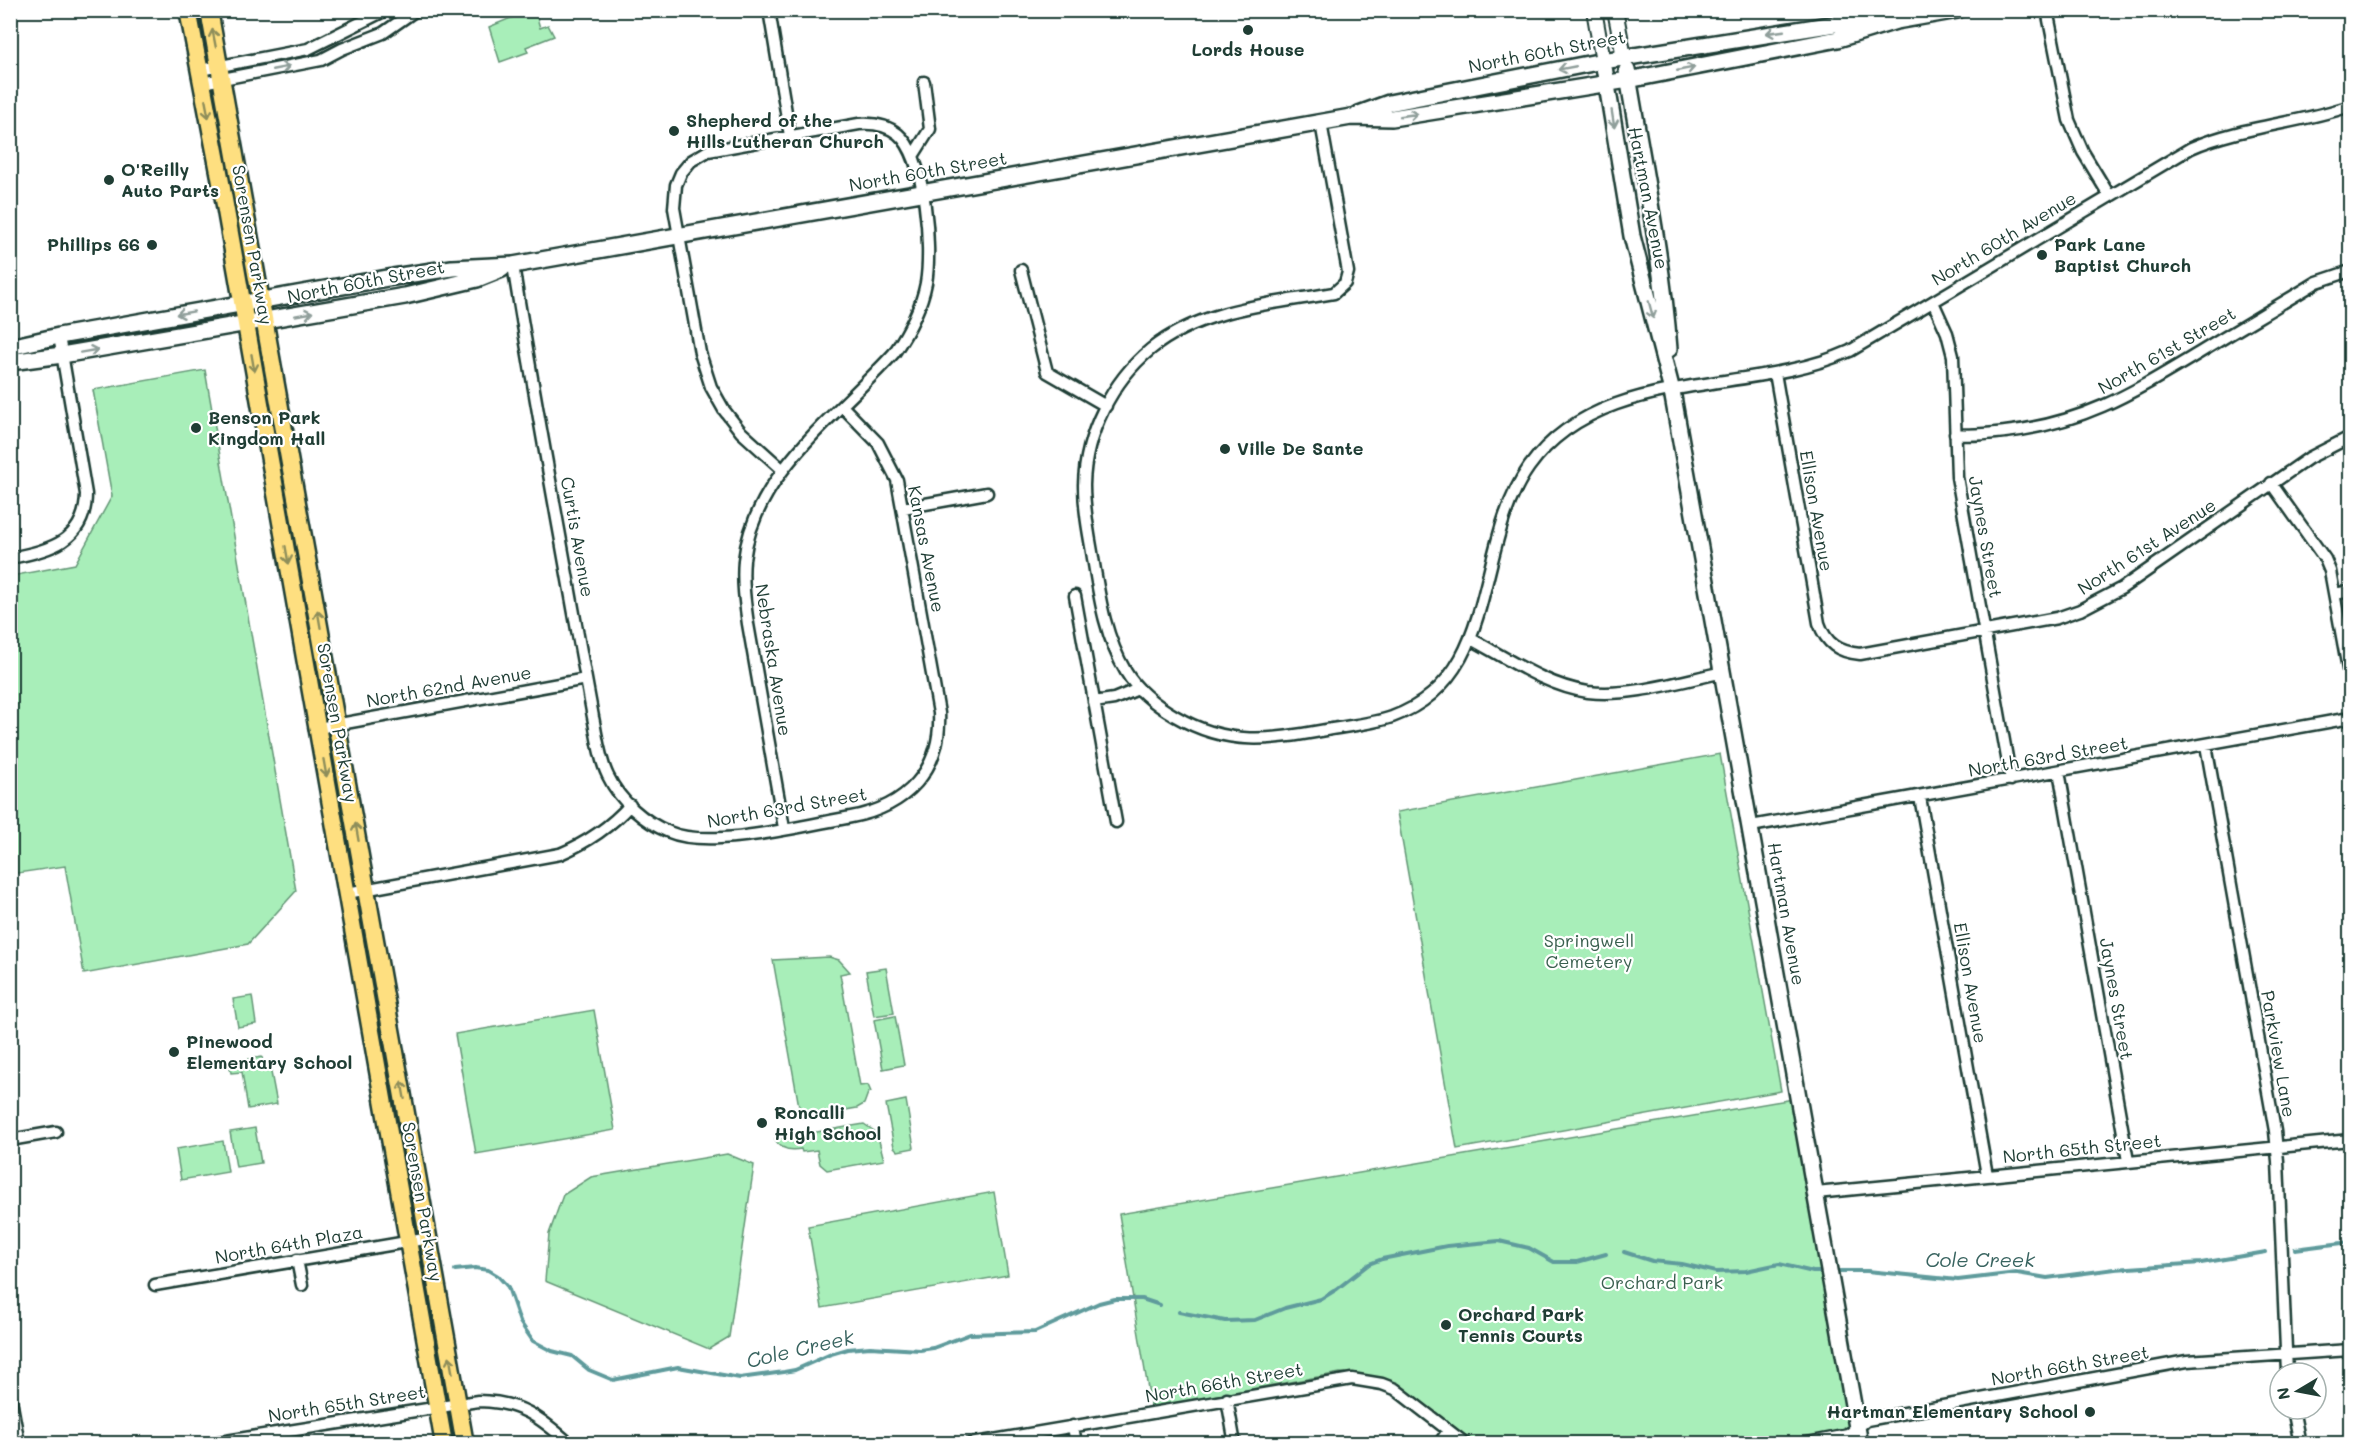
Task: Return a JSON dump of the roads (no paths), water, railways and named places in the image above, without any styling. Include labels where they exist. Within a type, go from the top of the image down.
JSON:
[{"type":"main road","name":"Sorensen Parkway","points":[[188,10],[246,324],[444,1443]]},
{"type":"main road","name":"Sorensen Parkway","points":[[209,10],[465,1443]]},
{"type":"main road","name":"North 60th Street","points":[[1351,117],[1392,118],[1628,80],[1839,39],[1896,21],[1958,10]]},
{"type":"main road","name":"North 60th Street","points":[[10,362],[265,321],[448,287],[513,266],[1321,123],[1351,117],[1389,103],[1624,57],[1860,20],[1896,21]]},
{"type":"main road","name":"Hartman Avenue","points":[[1624,57],[1648,189],[1665,305],[1672,391]]},
{"type":"main road","name":"Hartman Avenue","points":[[1603,61],[1632,236],[1672,391],[1860,1443]]},
{"type":"main road","name":"North 60th Street","points":[[10,347],[242,303],[452,268],[513,266]]},
{"type":"street","points":[[221,73],[308,49],[386,10]]},
{"type":"street","points":[[201,76],[321,60],[383,33],[416,10]]},
{"type":"street","points":[[769,10],[790,136]]},
{"type":"street","name":"Hartman Avenue","points":[[1594,10],[1603,61]]},
{"type":"street","name":"Hartman Avenue","points":[[1615,10],[1624,57]]},
{"type":"street","points":[[2047,10],[2069,120],[2083,152],[2109,195]]},
{"type":"street","points":[[913,156],[930,129],[924,82]]},
{"type":"street","name":"North 60th Avenue","points":[[1321,123],[1348,272],[1345,284],[1334,293],[1228,313],[1200,321],[1175,333],[1142,358],[1120,383],[1095,428],[1086,466],[1084,492],[1087,520],[1107,629],[1126,672],[1138,689],[1167,712],[1205,731],[1244,739],[1280,738],[1383,719],[1412,708],[1443,685],[1455,669],[1471,639],[1507,509],[1520,481],[1536,458],[1562,433],[1594,412],[1629,399],[1819,364],[1850,351],[2175,156],[2210,139],[2243,130],[2309,119],[2350,106]]},
{"type":"street","points":[[783,470],[741,432],[724,410],[711,387],[700,354],[674,208],[676,185],[681,173],[691,161],[716,149],[868,123],[882,126],[898,134],[913,156],[922,194],[929,256],[926,284],[918,311],[908,333],[894,353],[843,407]]},
{"type":"street","name":"Curtis Avenue","points":[[513,266],[586,679],[604,766],[619,794],[630,805]]},
{"type":"street","points":[[1021,270],[1047,372],[1106,406]]},
{"type":"street","name":"North 61st Street","points":[[1955,434],[1980,435],[2023,430],[2095,411],[2133,392],[2317,282],[2350,271]]},
{"type":"street","name":"Jaynes Street","points":[[1933,302],[1947,333],[1953,356],[1957,477],[2011,780]]},
{"type":"street","points":[[10,558],[40,552],[62,542],[76,527],[85,507],[86,494],[59,336]]},
{"type":"street","name":"Ellison Avenue","points":[[1775,373],[1819,623],[1827,640],[1837,649]]},
{"type":"street","name":"Nebraska Avenue","points":[[784,828],[748,624],[743,576],[746,548],[753,521],[766,494],[783,470],[843,407]]},
{"type":"street","name":"Kansas Avenue","points":[[843,407],[870,433],[886,455],[897,480],[939,713],[937,745],[924,773]]},
{"type":"street","name":"North 61st Avenue","points":[[1837,649],[1860,654],[1985,632],[2057,618],[2100,601],[2309,458],[2350,437]]},
{"type":"street","points":[[2271,483],[2325,559],[2335,594],[2350,680]]},
{"type":"street","points":[[903,508],[987,493]]},
{"type":"street","points":[[2335,594],[2350,591]]},
{"type":"street","points":[[1075,596],[1116,822]]},
{"type":"street","points":[[1471,639],[1546,679],[1586,691],[1634,691],[1724,672]]},
{"type":"street","name":"North 62nd Avenue","points":[[318,728],[586,679]]},
{"type":"street","points":[[1094,702],[1114,699],[1138,689]]},
{"type":"street","name":"North 63rd Street","points":[[1751,826],[2350,718]]},
{"type":"street","name":"Parkview Lane","points":[[2206,745],[2276,1147],[2286,1361]]},
{"type":"street","name":"Jaynes Street","points":[[2059,771],[2128,1161]]},
{"type":"street","name":"North 63rd Street","points":[[630,805],[657,827],[690,838],[720,839],[876,810],[908,792],[924,773]]},
{"type":"street","name":"Ellison Avenue","points":[[1920,797],[1987,1175]]},
{"type":"street","points":[[347,893],[560,854],[589,839],[620,817],[630,805]]},
{"type":"street","points":[[10,1140],[56,1132]]},
{"type":"street","name":"North 65th Street","points":[[1816,1193],[2350,1140]]},
{"type":"street","name":"North 64th Plaza","points":[[155,1285],[429,1238]]},
{"type":"street","points":[[297,1260],[302,1285]]},
{"type":"street","name":"North 66th Street","points":[[1802,1443],[1848,1435],[1867,1420],[2187,1361],[2350,1350]]},
{"type":"street","name":"North 66th Street","points":[[970,1443],[1352,1379],[1373,1382],[1406,1396],[1466,1443]]},
{"type":"street","points":[[10,1394],[19,1443]]},
{"type":"street","points":[[1227,1399],[1235,1443]]},
{"type":"street","points":[[458,1403],[500,1401],[517,1406],[533,1414],[570,1443]]},
{"type":"street","name":"North 65th Street","points":[[207,1443],[250,1440],[458,1403]]},
{"type":"street","points":[[2296,1421],[2300,1443]]},
{"type":"street","points":[[1073,1426],[1076,1443]]},
{"type":"street","points":[[1439,1443],[1448,1431]]},
{"type":"waterway","name":"Cole Creek","points":[[1179,1312],[1225,1321],[1255,1320],[1285,1308],[1321,1299],[1369,1264],[1382,1259],[1447,1246],[1499,1241],[1529,1248],[1554,1262],[1577,1262],[1606,1254]]},
{"type":"waterway","name":"Cole Creek","points":[[2295,1249],[2350,1242]]},
{"type":"waterway","name":"Cole Creek","points":[[1624,1252],[1652,1261],[1682,1264],[1716,1272],[1746,1271],[1779,1264],[1813,1272],[1826,1272]]},
{"type":"waterway","name":"Cole Creek","points":[[1833,1271],[1867,1271],[1958,1280],[2017,1273],[2047,1278],[2115,1269],[2201,1263],[2266,1252]]},
{"type":"waterway","name":"Cole Creek","points":[[455,1270],[475,1268],[488,1270],[498,1276],[508,1287],[520,1322],[533,1341],[552,1351],[572,1356],[589,1370],[613,1380],[678,1367],[740,1378],[784,1372],[795,1370],[848,1349],[870,1347],[920,1350],[933,1348],[970,1334],[1035,1332],[1099,1303],[1115,1299],[1142,1299],[1160,1305]]},
{"type":"place","name":"Lords House","points":[[1248,30]]},
{"type":"place","name":"Shepherd of the Hills Lutheran Church","points":[[674,131]]},
{"type":"place","name":"O'Reilly Auto Parts","points":[[109,180]]},
{"type":"place","name":"Phillips 66","points":[[152,245]]},
{"type":"place","name":"Park Lane Baptist Church","points":[[2042,255]]},
{"type":"place","name":"Benson Park Kingdom Hall","points":[[196,428]]},
{"type":"place","name":"Ville De Sante","points":[[1225,449]]},
{"type":"place","name":"Pinewood Elementary School","points":[[174,1052]]},
{"type":"place","name":"Roncalli High School","points":[[762,1123]]},
{"type":"place","name":"Orchard Park Tennis Courts","points":[[1446,1325]]},
{"type":"place","name":"Hartman Elementary School","points":[[2090,1412]]},
{"type":"park label","name":"Springwell Cemetery","points":[[1589,951]]},
{"type":"park label","name":"Orchard Park","points":[[1662,1283]]}]
